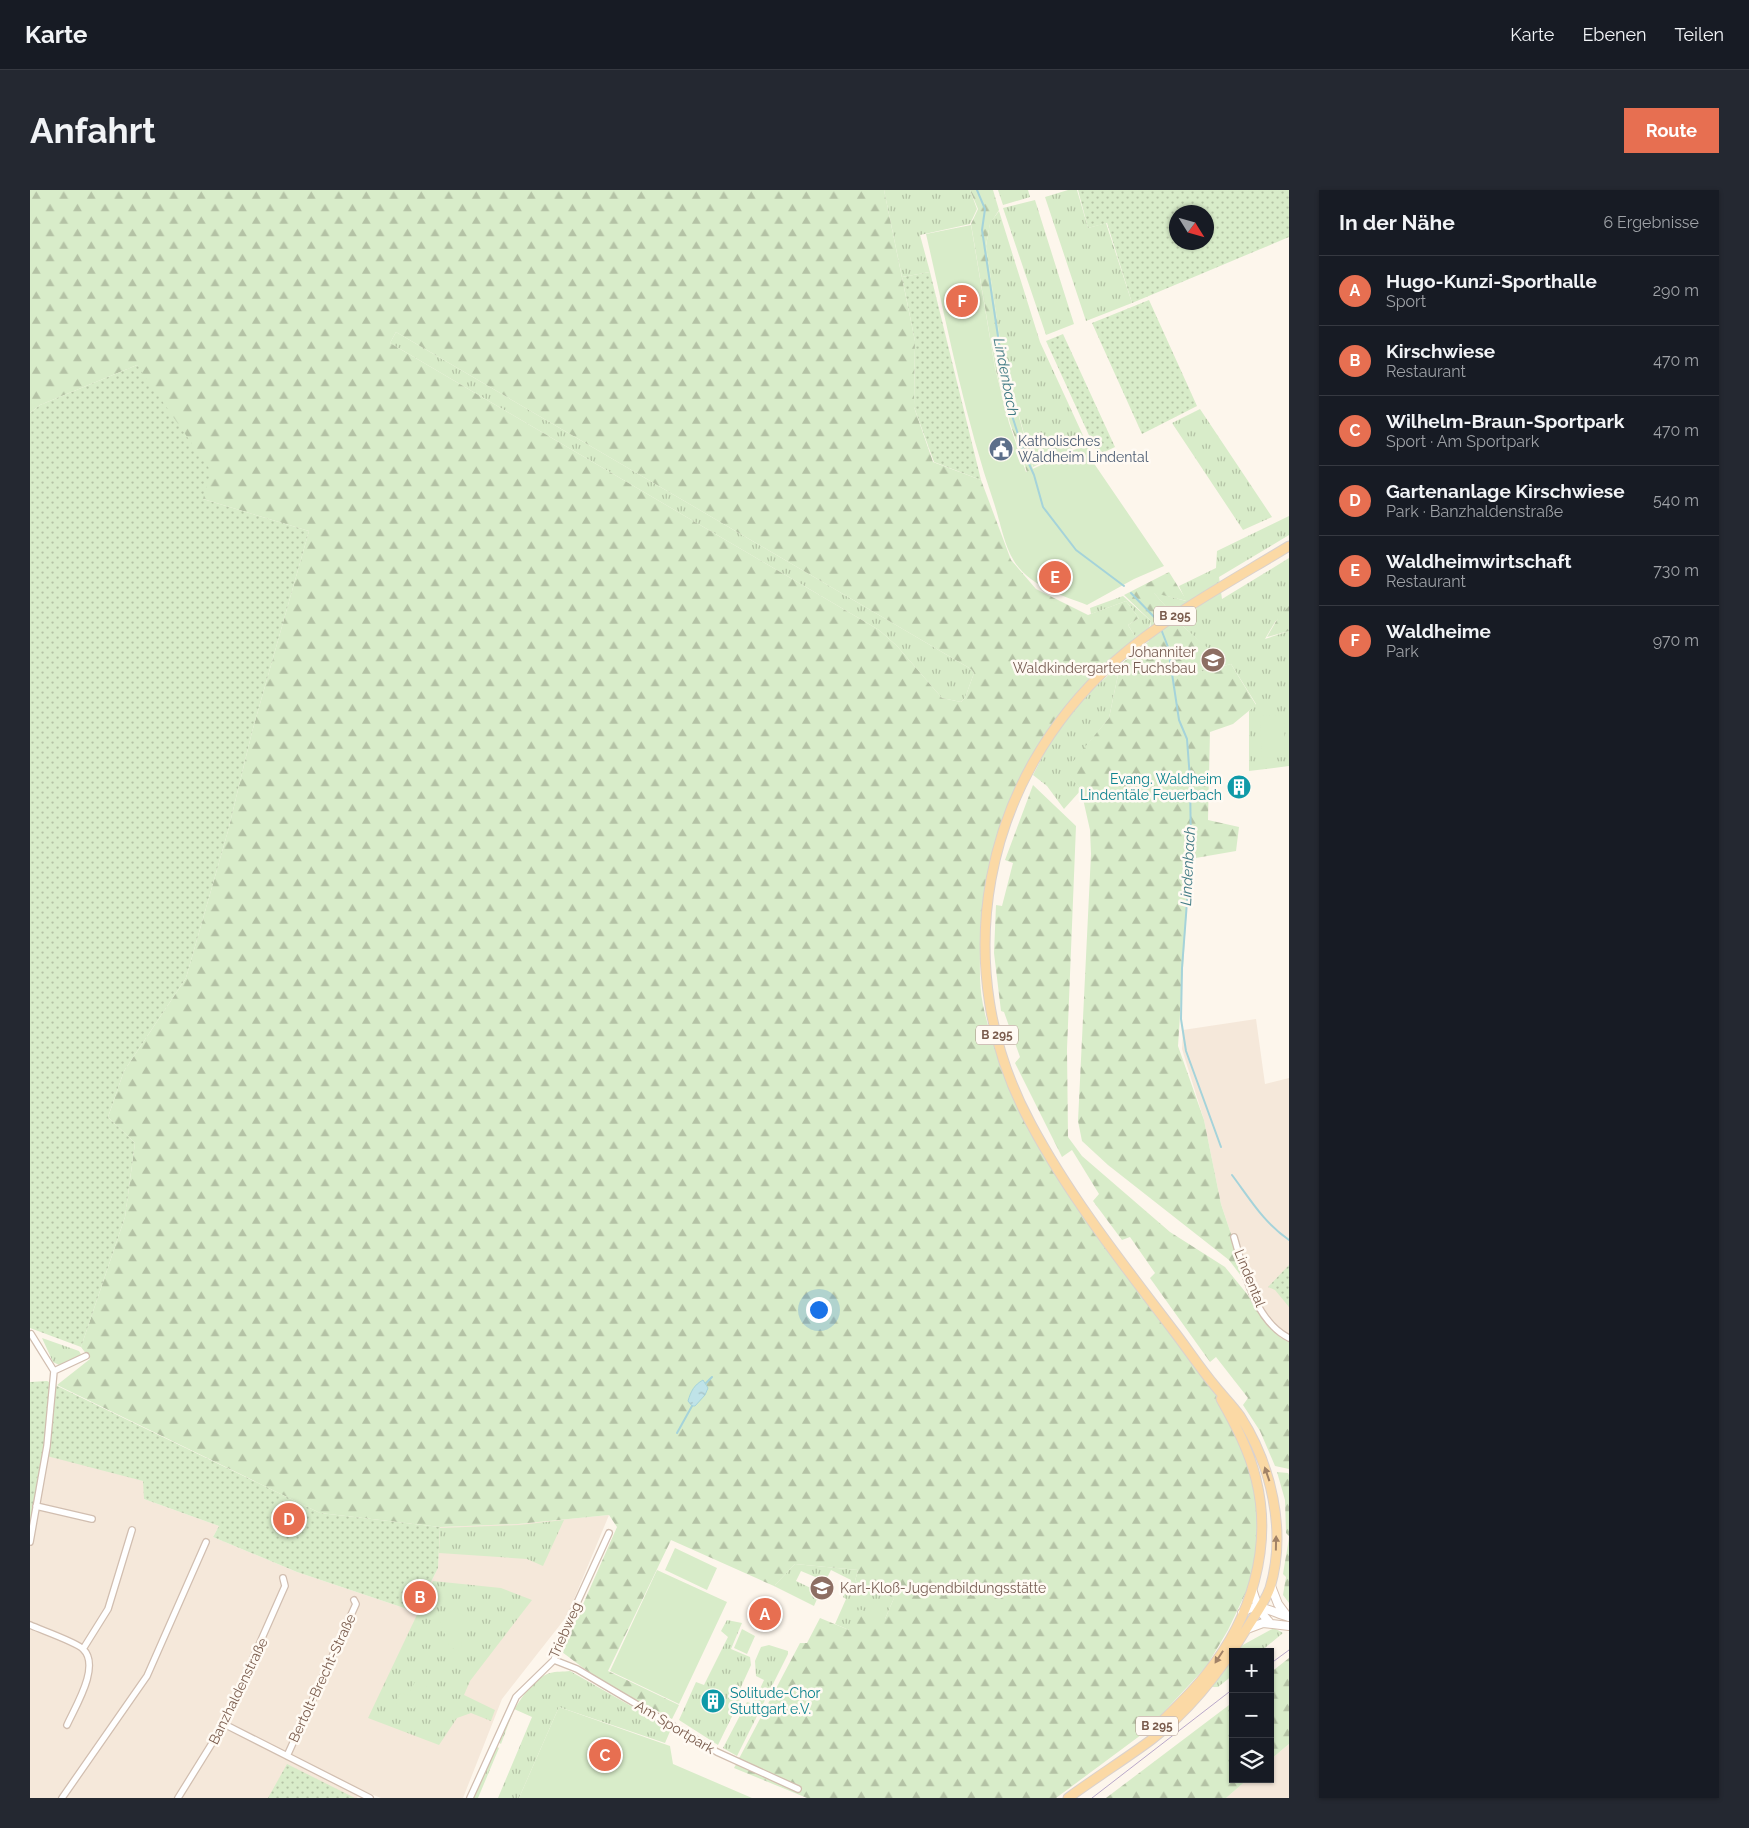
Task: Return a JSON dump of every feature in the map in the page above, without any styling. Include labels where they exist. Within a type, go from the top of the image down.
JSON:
[{"type":"main road","name":"B 295","points":[[1068,1798],[1151,1739],[1198,1697],[1218,1674],[1247,1629],[1270,1585],[1275,1558],[1276,1527],[1268,1476],[1240,1416],[1213,1384],[1126,1267],[1075,1194],[1030,1124],[1000,1045],[989,993],[986,916],[995,856],[1010,807],[1029,768],[1059,722],[1081,694],[1116,661],[1168,621],[1289,546]]},
{"type":"main road","name":"B 295","points":[[1125,1756],[1197,1686],[1220,1656],[1242,1614],[1259,1568],[1263,1536],[1259,1494],[1251,1462],[1237,1429],[1213,1384]]},
{"type":"main road","points":[[1270,1585],[1271,1592],[1288,1616]]},
{"type":"main road","points":[[1252,1589],[1259,1608],[1270,1623]]},
{"type":"main road","points":[[1242,1614],[1248,1608],[1259,1608],[1288,1616]]},
{"type":"main road","points":[[1247,1629],[1254,1625],[1270,1623],[1289,1626]]},
{"type":"street","name":"Lindental","points":[[1234,1237],[1251,1290],[1268,1320],[1282,1334],[1289,1338]]},
{"type":"street","points":[[30,1542],[47,1446],[54,1371],[31,1334]]},
{"type":"street","points":[[54,1371],[86,1356]]},
{"type":"street","points":[[36,1506],[92,1519]]},
{"type":"street","points":[[83,1649],[108,1610],[132,1530]]},
{"type":"street","name":"Triebweg","points":[[470,1798],[516,1697],[554,1660],[609,1533]]},
{"type":"street","points":[[62,1798],[147,1676],[206,1542]]},
{"type":"street","name":"Banzhaldenstraße","points":[[178,1798],[224,1724],[285,1586],[283,1578]]},
{"type":"street","name":"Bertolt-Brecht-Straße","points":[[287,1756],[356,1604],[354,1600]]},
{"type":"street","points":[[30,1624],[83,1649],[90,1663],[90,1675],[68,1725]]},
{"type":"street","name":"Am Sportpark","points":[[554,1660],[578,1669],[717,1752],[798,1789]]},
{"type":"street","points":[[224,1724],[370,1798]]},
{"type":"shaded area","points":[[1256,1019],[1265,1084],[1289,1078],[1289,1340],[1280,1336],[1264,1320],[1253,1300],[1221,1204],[1204,1120],[1182,1049],[1183,1030]]},
{"type":"shaded area","points":[[43,1454],[144,1481],[144,1499],[219,1526],[213,1537],[297,1572],[416,1612],[438,1568],[440,1527],[518,1524],[609,1515],[567,1616],[502,1699],[463,1798],[381,1798],[361,1790],[357,1798],[30,1798],[30,1535]]},
{"type":"shaded area","points":[[1289,1744],[1289,1798],[1226,1798],[1243,1783],[1274,1783],[1274,1757]]},
{"type":"green space","points":[[30,190],[884,190],[915,341],[914,407],[933,462],[981,480],[1011,560],[1036,589],[1088,615],[1126,601],[1139,618],[1128,625],[1138,641],[1091,678],[1062,712],[1041,742],[1023,774],[1008,807],[996,841],[982,912],[980,984],[991,1037],[1029,1129],[1212,1387],[1249,1466],[1258,1509],[1258,1549],[1247,1590],[1228,1630],[1206,1667],[1145,1732],[1056,1798],[807,1798],[734,1768],[800,1643],[807,1643],[820,1618],[849,1630],[859,1609],[885,1619],[894,1598],[855,1581],[858,1570],[795,1564],[774,1586],[671,1540],[608,1671],[679,1705],[672,1719],[602,1682],[562,1652],[617,1527],[609,1515],[518,1524],[440,1527],[320,1513],[57,1385],[90,1359],[81,1347],[125,1217],[135,1143],[108,1117],[124,1071],[186,978],[228,831],[252,732],[309,531],[203,499],[137,365],[40,405],[30,413]],"holes":[[[396,332],[971,669],[974,673],[965,698],[961,702],[942,698],[897,646],[879,630],[390,343]]]},
{"type":"green space","points":[[884,190],[970,190],[977,209],[970,224],[920,235],[930,272],[902,277]]},
{"type":"green space","points":[[970,190],[993,190],[999,210],[990,224],[986,245],[1002,353],[1033,469],[1027,472],[1010,423],[995,367],[971,224],[978,209]]},
{"type":"green space","points":[[998,190],[1028,190],[1030,197],[1003,205]]},
{"type":"green space","points":[[1068,190],[1077,190],[1088,228],[1106,223],[1132,303],[1086,321],[1045,197]]},
{"type":"green space","points":[[1078,190],[1289,190],[1289,237],[1132,303],[1107,223],[1088,228]]},
{"type":"green space","points":[[1035,200],[1074,324],[1046,335],[1003,208]]},
{"type":"green space","points":[[999,211],[1040,342],[1086,442],[1033,467],[1002,353],[986,246],[990,223]]},
{"type":"green space","points":[[971,225],[995,368],[1009,423],[1026,472],[1087,444],[1093,462],[1164,566],[1134,579],[1087,605],[1046,589],[1028,577],[1014,561],[1002,533],[974,437],[926,234]]},
{"type":"green space","points":[[930,272],[981,480],[934,462],[914,407],[915,341],[902,277]]},
{"type":"green space","points":[[1149,300],[1197,406],[1142,434],[1092,323]]},
{"type":"green space","points":[[396,332],[971,669],[974,673],[965,698],[961,702],[942,698],[897,646],[879,630],[390,343]]},
{"type":"green space","points":[[1063,334],[1115,447],[1098,455],[1046,341]]},
{"type":"green space","points":[[137,365],[211,471],[203,499],[309,531],[252,732],[228,831],[186,978],[124,1071],[108,1117],[135,1143],[125,1217],[81,1347],[30,1328],[30,413],[40,405]]},
{"type":"green space","points":[[1200,409],[1272,517],[1243,530],[1172,423]]},
{"type":"green space","points":[[1289,516],[1289,535],[1219,577],[1222,599],[1289,558],[1289,607],[1275,622],[1265,639],[1289,631],[1289,766],[1249,771],[1249,711],[1256,704],[1231,664],[1171,680],[1210,651],[1185,628],[1153,592],[1186,601],[1179,586],[1216,568],[1217,551]]},
{"type":"green space","points":[[1169,572],[1187,601],[1154,593],[1185,628],[1211,651],[1173,679],[1231,664],[1256,705],[1233,724],[1210,732],[1208,820],[1239,827],[1236,851],[1190,859],[1178,1046],[1204,1120],[1221,1204],[1248,1285],[1229,1260],[1108,1165],[1082,1141],[1078,1121],[1091,854],[1090,830],[1081,790],[1066,770],[1109,718],[1120,665],[1149,641],[1151,621],[1124,595]]},
{"type":"green space","points":[[1123,596],[1151,621],[1148,632],[1138,641],[1128,625],[1139,618],[1126,601],[1091,614],[1090,608]]},
{"type":"green space","points":[[1289,606],[1289,631],[1267,637],[1278,618]]},
{"type":"green space","points":[[1120,665],[1109,718],[1067,770],[1081,790],[1064,809],[1047,786],[1033,775],[1053,736],[1089,692]]},
{"type":"green space","points":[[1284,715],[1285,757],[1262,758],[1260,716]]},
{"type":"green space","points":[[1033,785],[1076,826],[1067,1049],[1068,1137],[1082,1156],[1170,1232],[1225,1267],[1247,1294],[1266,1324],[1281,1338],[1289,1342],[1289,1469],[1275,1466],[1260,1431],[1243,1405],[1248,1398],[1216,1357],[1210,1362],[1150,1278],[1155,1273],[1130,1237],[1122,1240],[1093,1201],[1099,1194],[1072,1150],[1062,1157],[1015,1063],[1020,1057],[1004,1012],[1001,1011],[994,953],[996,905],[1002,906],[1013,863],[1005,860]]},
{"type":"green space","points":[[1289,1265],[1289,1307],[1275,1290],[1268,1287]]},
{"type":"green space","points":[[42,1338],[79,1351],[82,1356],[59,1365],[53,1362]]},
{"type":"green space","points":[[47,1381],[320,1513],[440,1527],[438,1568],[416,1612],[297,1572],[213,1537],[219,1526],[144,1499],[143,1481],[43,1455],[30,1535],[30,1382]]},
{"type":"green space","points":[[1277,1472],[1288,1473],[1289,1475],[1289,1536],[1286,1533],[1285,1500]]},
{"type":"green space","points":[[564,1520],[543,1566],[527,1559],[439,1553],[440,1528],[519,1525]]},
{"type":"green space","points":[[1289,1538],[1289,1603],[1283,1595],[1286,1577],[1283,1574]]},
{"type":"green space","points":[[675,1548],[717,1568],[707,1590],[665,1570]]},
{"type":"green space","points":[[795,1564],[858,1570],[855,1581],[894,1598],[885,1619],[849,1630],[835,1624],[846,1599],[843,1597],[851,1580],[831,1570],[823,1586],[818,1584],[820,1579],[801,1571],[796,1581],[817,1591],[817,1599],[814,1606],[774,1586]]},
{"type":"green space","points":[[657,1570],[727,1602],[679,1704],[610,1671]]},
{"type":"green space","points":[[433,1581],[501,1588],[532,1600],[470,1681],[464,1695],[495,1710],[491,1721],[471,1713],[457,1718],[439,1745],[368,1718]]},
{"type":"green space","points":[[453,1610],[464,1616],[461,1638],[462,1651],[450,1648],[439,1619]]},
{"type":"green space","points":[[727,1620],[742,1623],[731,1649],[750,1657],[751,1665],[736,1698],[740,1700],[718,1745],[679,1720],[696,1682],[704,1685],[728,1637],[721,1631]]},
{"type":"green space","points":[[1274,1628],[1283,1633],[1265,1648],[1240,1648]]},
{"type":"green space","points":[[742,1629],[755,1636],[747,1654],[734,1648]]},
{"type":"green space","points":[[769,1645],[788,1651],[788,1654],[737,1756],[723,1748],[747,1702],[753,1704],[764,1680],[756,1676],[755,1661],[761,1647]]},
{"type":"green space","points":[[1289,1658],[1289,1744],[1274,1757],[1274,1693],[1274,1670]]},
{"type":"green space","points":[[1229,1662],[1229,1678],[1218,1687],[1210,1687]]},
{"type":"green space","points":[[570,1671],[671,1729],[665,1743],[559,1707],[519,1798],[498,1798],[532,1717],[514,1709],[526,1692],[542,1677],[552,1672]]},
{"type":"green space","points":[[416,1680],[428,1684],[414,1709],[395,1703],[400,1693],[408,1695]]},
{"type":"green space","points":[[1229,1705],[1229,1783],[1243,1783],[1226,1798],[1106,1798]]},
{"type":"green space","points":[[559,1707],[670,1746],[673,1764],[752,1798],[519,1798]]},
{"type":"green space","points":[[513,1711],[501,1744],[497,1741]]},
{"type":"green space","points":[[495,1746],[499,1748],[478,1798],[473,1798]]},
{"type":"green space","points":[[287,1764],[355,1798],[268,1798]]},
{"type":"water","points":[[703,1380],[708,1388],[705,1395],[695,1406],[692,1406],[688,1401],[690,1394],[695,1386]]},
{"type":"waterway","name":"Lindenbach","points":[[977,190],[985,209],[982,230],[1008,403],[1024,453],[1034,475],[1043,507],[1076,550],[1124,586]]},
{"type":"waterway","name":"Lindenbach","points":[[1131,593],[1159,622]]},
{"type":"waterway","name":"Lindenbach","points":[[1161,629],[1168,647],[1179,720],[1187,739],[1190,779],[1191,849],[1182,968],[1181,1019],[1186,1051],[1221,1147]]},
{"type":"waterway","name":"Lindenbach","points":[[1232,1175],[1251,1202],[1272,1226],[1289,1240]]},
{"type":"waterway","points":[[706,1383],[712,1377]]},
{"type":"waterway","points":[[677,1433],[692,1406]]},
{"type":"tram line","points":[[1274,1661],[1289,1650]]},
{"type":"tram line","points":[[1092,1798],[1229,1692]]},
{"type":"place","name":"Waldheime","points":[[962,301]]},
{"type":"place","name":"Katholisches Waldheim Lindental","points":[[1001,449]]},
{"type":"place","name":"Waldheimwirtschaft","points":[[1055,577]]},
{"type":"place","name":"Johanniter Waldkindergarten Fuchsbau","points":[[1213,660]]},
{"type":"place","name":"Evang. Waldheim Lindentäle Feuerbach","points":[[1239,787]]},
{"type":"place","name":"Gartenanlage Kirschwiese","points":[[289,1519]]},
{"type":"place","name":"Karl-Kloß-Jugendbildungsstätte","points":[[822,1588]]},
{"type":"place","name":"Kirschwiese","points":[[420,1597]]},
{"type":"place","name":"Hugo-Kunzi-Sporthalle","points":[[765,1614]]},
{"type":"place","name":"Solitude-Chor Stuttgart e.V.","points":[[713,1701]]},
{"type":"place","name":"Wilhelm-Braun-Sportpark","points":[[605,1755]]}]
